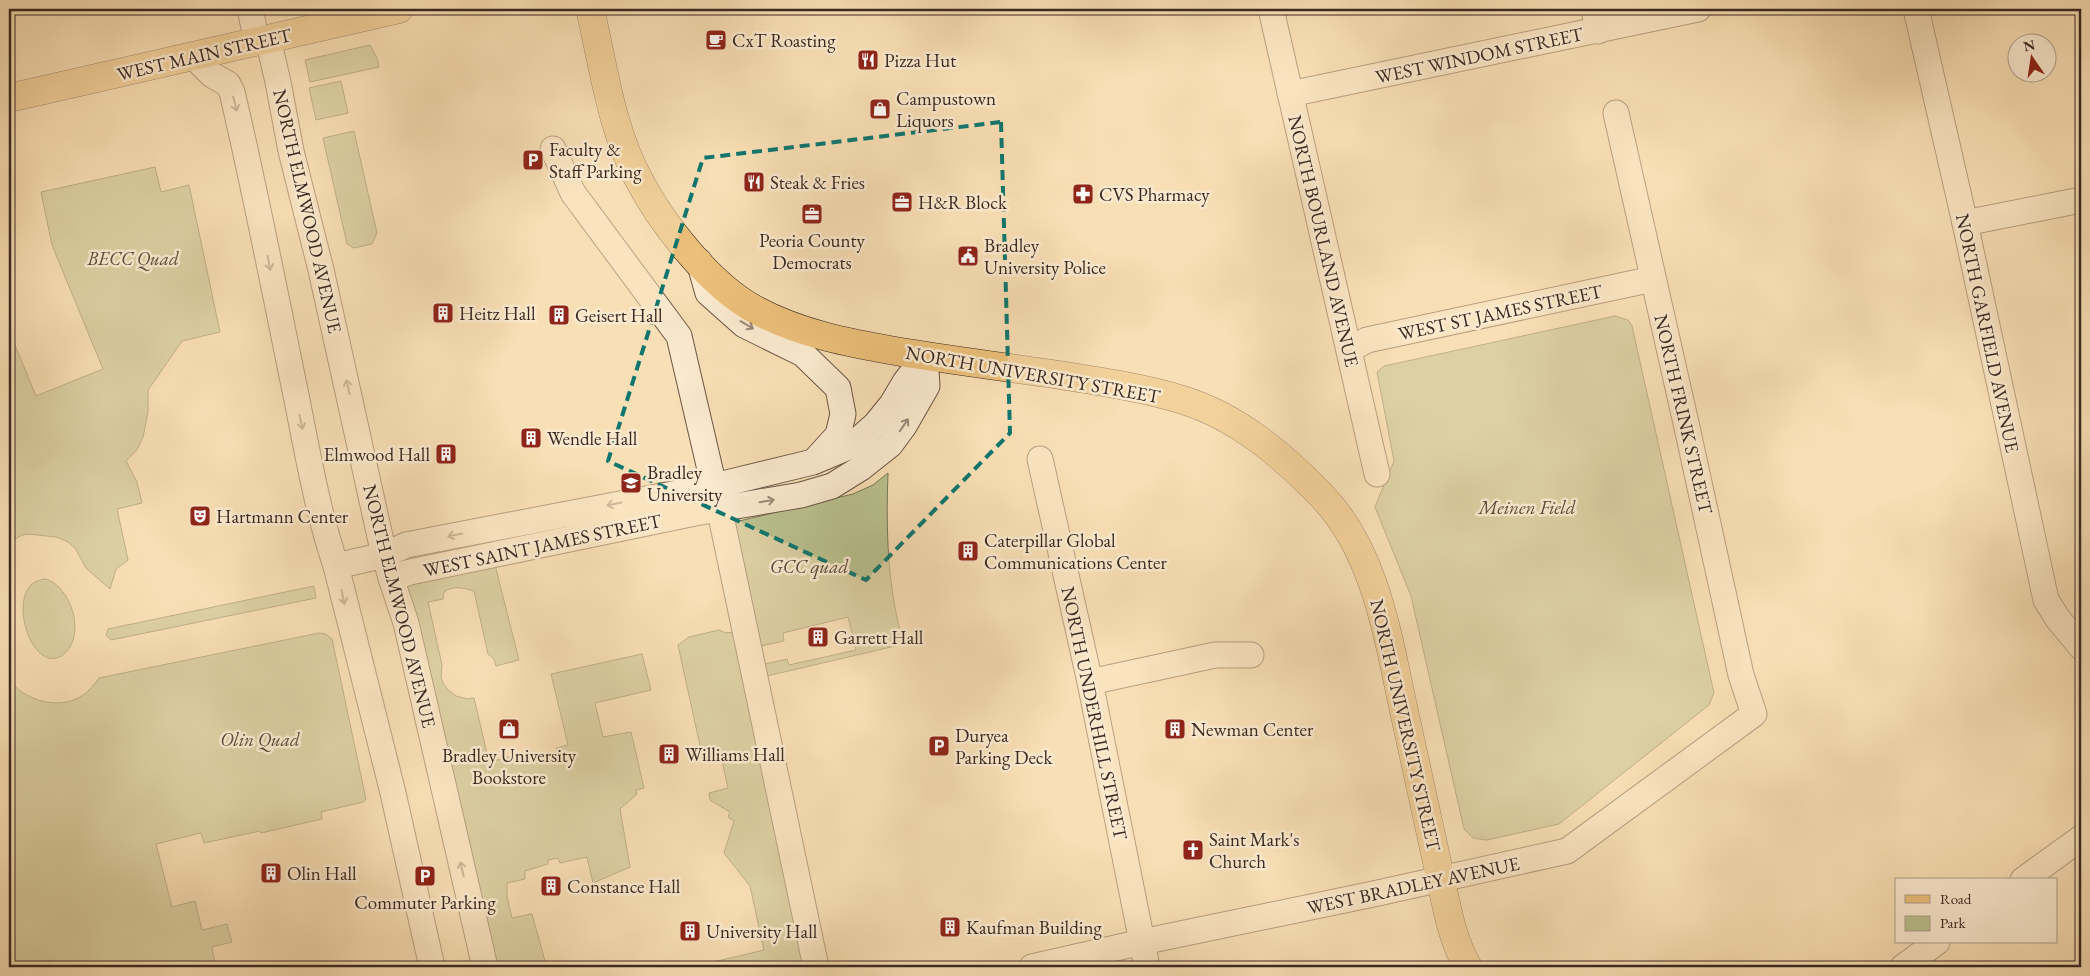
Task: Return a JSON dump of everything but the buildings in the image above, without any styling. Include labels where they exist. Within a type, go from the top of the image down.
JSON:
[{"type":"main road","name":"WEST MAIN STREET","points":[[9,98],[400,9]]},
{"type":"main road","name":"NORTH UNIVERSITY STREET","points":[[590,9],[620,138],[637,177],[675,235],[731,294],[753,308],[803,331],[850,343],[925,356],[1106,382],[1184,400],[1222,417],[1257,438],[1284,457],[1324,498],[1347,529],[1362,558],[1383,613],[1441,878],[1456,939],[1468,967]]},
{"type":"street","name":"NORTH ELMWOOD AVENUE","points":[[250,9],[278,82],[291,151],[321,270],[388,566],[406,622],[485,967]]},
{"type":"street","name":"NORTH BOURLAND AVENUE","points":[[1271,9],[1377,474]]},
{"type":"street","name":"WEST WINDOM STREET","points":[[1290,94],[1596,20],[1698,9]]},
{"type":"street","name":"NORTH GARFIELD AVENUE","points":[[1916,9],[1965,224],[2046,600],[2058,619],[2081,647]]},
{"type":"street","points":[[193,56],[212,75],[228,84],[232,92],[250,167],[308,453],[330,548],[393,793],[432,967]]},
{"type":"street","name":"NORTH FRINK STREET","points":[[1616,113],[1741,675],[1754,714]]},
{"type":"street","points":[[553,149],[572,193],[679,336],[714,486],[793,851],[816,967]]},
{"type":"street","points":[[1965,224],[2081,200]]},
{"type":"street","points":[[699,261],[708,293],[744,324],[803,354],[838,388],[843,414],[838,435],[813,462]]},
{"type":"street","name":"WEST ST JAMES STREET","points":[[1349,350],[1367,340],[1653,278]]},
{"type":"street","name":"WEST SAINT JAMES STREET","points":[[388,566],[406,545],[714,486],[813,462],[851,446],[875,425],[925,356]]},
{"type":"street","name":"WEST SAINT JAMES STREET","points":[[336,566],[388,566],[410,572],[801,495],[832,486],[861,468],[890,445],[915,410],[927,386],[925,356]]},
{"type":"street","name":"NORTH UNDERHILL STREET","points":[[1040,459],[1090,682],[1147,967]]},
{"type":"street","points":[[1090,682],[1215,656],[1250,655]]},
{"type":"street","name":"WEST BRADLEY AVENUE","points":[[1032,967],[1142,942],[1378,894],[1441,878],[1567,851],[1754,714]]},
{"type":"street","points":[[2026,878],[2081,838]]},
{"type":"street","points":[[1903,967],[1934,944]]},
{"type":"highlighted area","points":[[1001,122],[1010,433],[866,580],[608,461],[703,158]]},
{"type":"green space","points":[[370,45],[377,58],[379,67],[310,82],[305,60]]},
{"type":"green space","points":[[341,81],[348,113],[316,120],[309,88]]},
{"type":"green space","points":[[354,131],[377,233],[372,244],[354,248],[347,244],[323,138]]},
{"type":"green space","name":"BECC Quad","points":[[155,167],[161,192],[189,185],[220,332],[182,341],[148,390],[148,412],[143,437],[137,450],[126,461],[137,482],[142,503],[117,509],[128,560],[116,569],[110,589],[86,568],[75,548],[68,542],[56,537],[28,534],[22,535],[9,543],[9,339],[12,338],[36,396],[103,369],[52,245],[41,192]]},
{"type":"green space","name":"Meinen Field","points":[[1615,316],[1628,320],[1632,326],[1714,693],[1709,705],[1559,824],[1487,840],[1473,838],[1464,829],[1411,596],[1375,507],[1394,461],[1377,372],[1384,366]]},
{"type":"green space","name":"GCC quad","points":[[888,473],[887,516],[891,581],[898,623],[904,644],[767,676],[765,664],[787,659],[789,665],[856,650],[848,617],[783,633],[784,641],[761,646],[735,522],[853,494],[873,485]]},
{"type":"green space","points":[[493,557],[519,660],[496,666],[494,659],[488,654],[474,591],[451,588],[444,592],[443,599],[428,602],[442,665],[441,677],[443,683],[456,696],[468,699],[474,698],[489,762],[521,754],[523,765],[558,756],[556,748],[568,745],[551,674],[642,654],[651,690],[595,703],[603,737],[631,732],[644,788],[636,790],[637,794],[620,809],[630,867],[593,883],[587,857],[560,863],[558,858],[548,860],[548,864],[525,871],[525,879],[507,883],[507,897],[512,918],[532,914],[545,961],[536,963],[537,967],[494,967],[403,577]]},
{"type":"green space","points":[[46,579],[55,584],[69,601],[75,623],[71,645],[65,653],[53,659],[42,654],[32,643],[26,628],[23,611],[25,596],[32,584]]},
{"type":"green space","points":[[314,586],[316,598],[111,640],[106,635],[108,629]]},
{"type":"green space","points":[[719,630],[726,633],[733,632],[805,967],[705,967],[705,964],[764,950],[750,886],[724,853],[734,821],[728,817],[730,812],[710,800],[709,793],[728,788],[720,752],[702,755],[678,645],[689,637]]},
{"type":"green space","name":"Olin Quad","points":[[319,633],[326,634],[332,639],[366,799],[363,802],[321,812],[322,819],[261,833],[260,831],[204,843],[201,833],[156,844],[172,907],[195,901],[202,930],[227,924],[232,942],[212,947],[216,967],[72,967],[71,962],[54,966],[53,960],[33,964],[33,967],[9,967],[9,680],[15,687],[31,697],[49,702],[67,702],[83,695],[99,678]]},
{"type":"place","name":"CxT Roasting","points":[[716,40]]},
{"type":"place","name":"Pizza Hut","points":[[868,60]]},
{"type":"place","name":"Campustown Liquors","points":[[880,109]]},
{"type":"place","name":"Faculty & Staff Parking","points":[[533,160]]},
{"type":"place","name":"Steak & Fries","points":[[754,182]]},
{"type":"place","name":"CVS Pharmacy","points":[[1083,194]]},
{"type":"place","name":"H&R Block","points":[[902,202]]},
{"type":"place","name":"Peoria County Democrats","points":[[812,214]]},
{"type":"place","name":"Bradley University Police","points":[[968,256]]},
{"type":"place","name":"Heitz Hall","points":[[443,313]]},
{"type":"place","name":"Geisert Hall","points":[[559,315]]},
{"type":"place","name":"Wendle Hall","points":[[531,438]]},
{"type":"place","name":"Elmwood Hall","points":[[446,454]]},
{"type":"place","name":"Bradley University","points":[[631,483]]},
{"type":"place","name":"Hartmann Center","points":[[200,516]]},
{"type":"place","name":"Caterpillar Global Communications Center","points":[[968,551]]},
{"type":"place","name":"Garrett Hall","points":[[818,637]]},
{"type":"place","name":"Bradley University Bookstore","points":[[509,729]]},
{"type":"place","name":"Newman Center","points":[[1175,729]]},
{"type":"place","name":"Duryea Parking Deck","points":[[939,746]]},
{"type":"place","name":"Williams Hall","points":[[669,754]]},
{"type":"place","name":"Saint Mark's Church","points":[[1193,850]]},
{"type":"place","name":"Olin Hall","points":[[271,873]]},
{"type":"place","name":"Commuter Parking","points":[[425,876]]},
{"type":"place","name":"Constance Hall","points":[[551,886]]},
{"type":"place","name":"Kaufman Building","points":[[950,927]]},
{"type":"place","name":"University Hall","points":[[690,931]]}]
